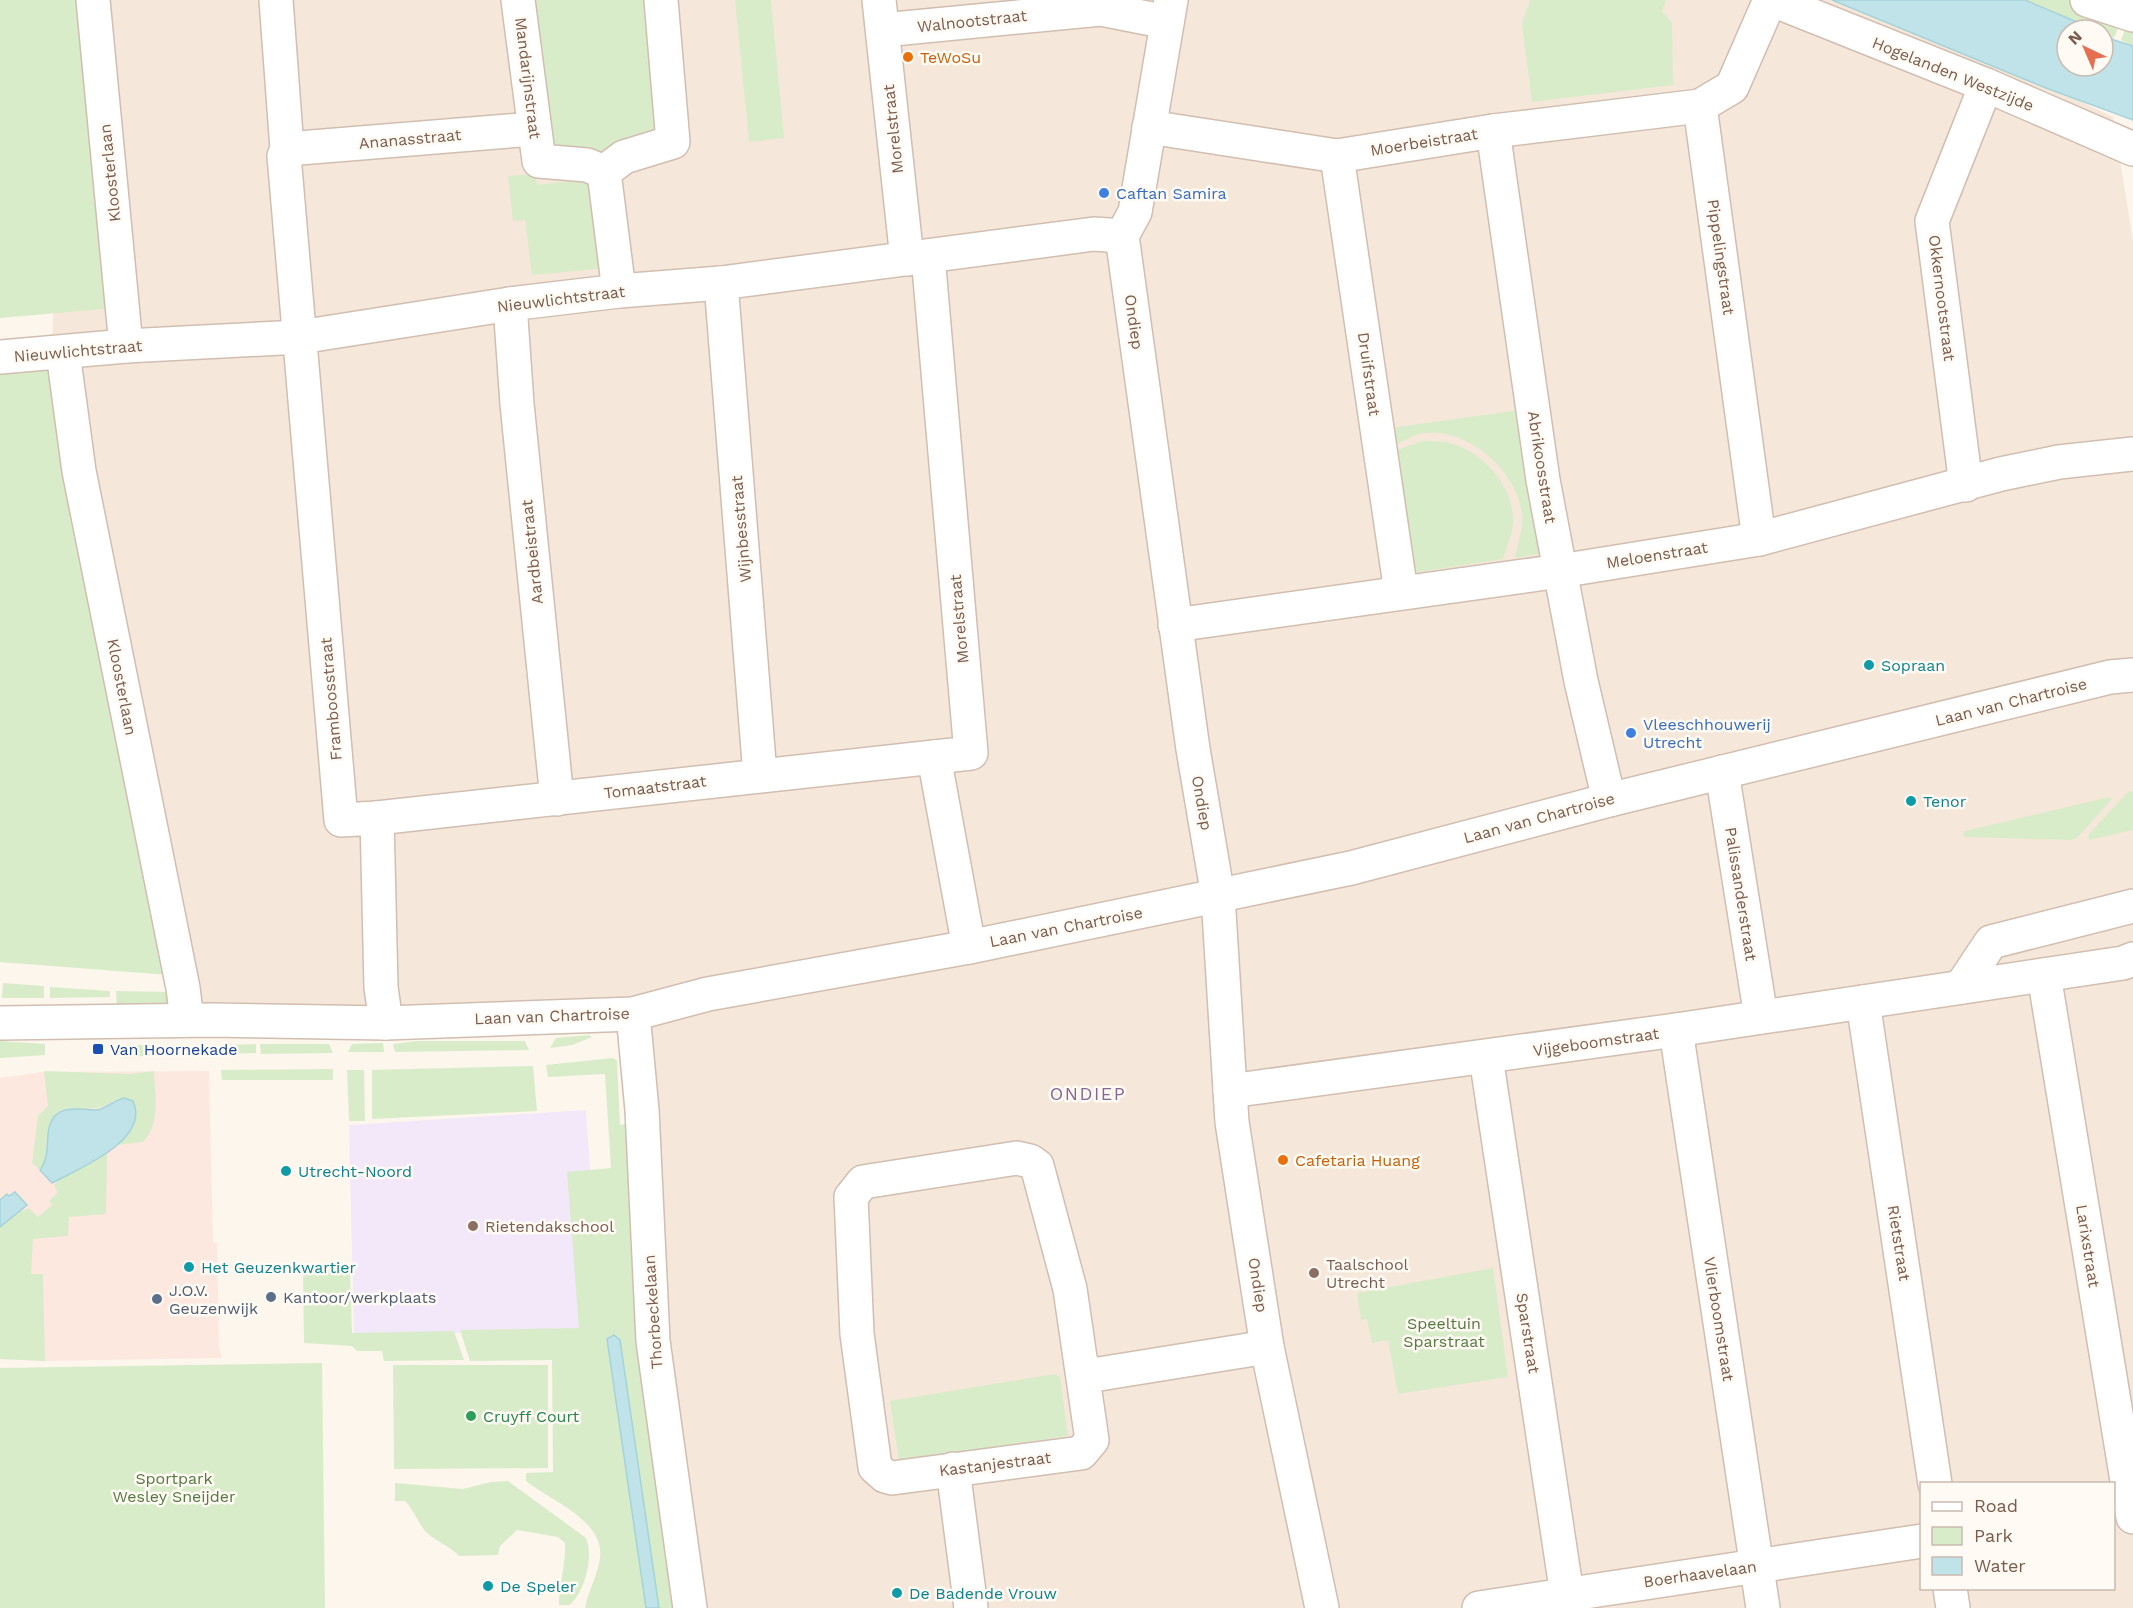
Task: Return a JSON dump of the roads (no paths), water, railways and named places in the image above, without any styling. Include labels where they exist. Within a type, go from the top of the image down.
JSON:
[{"type":"street","name":"Kloosterlaan","points":[[93,0],[126,346]]},
{"type":"street","points":[[276,0],[287,149],[284,156],[300,337]]},
{"type":"street","name":"Mandarijnstraat","points":[[518,0],[533,129],[539,161],[587,165],[604,172]]},
{"type":"street","points":[[619,291],[604,172],[624,157],[673,142],[662,0]]},
{"type":"street","points":[[1700,106],[1732,87],[1772,0]]},
{"type":"street","name":"Hogelanden Westzijde","points":[[1772,0],[1986,85],[2133,149]]},
{"type":"street","points":[[2088,0],[2133,15]]},
{"type":"street","name":"Walnootstraat","points":[[881,15],[1101,9],[1169,11]]},
{"type":"street","points":[[1122,236],[1135,212],[1169,11]]},
{"type":"street","name":"Morelstraat","points":[[881,15],[917,257],[971,753],[933,757]]},
{"type":"street","name":"Okkernootstraat","points":[[1966,485],[1932,221],[1986,85]]},
{"type":"street","name":"Moerbeistraat","points":[[1149,127],[1337,156],[1493,131],[1700,106]]},
{"type":"street","name":"Pippelingstraat","points":[[1700,106],[1759,539]]},
{"type":"street","name":"Ananasstraat","points":[[287,149],[533,129]]},
{"type":"street","name":"Abrikoosstraat","points":[[1493,131],[1543,480],[1581,681],[1609,800]]},
{"type":"street","name":"Druifstraat","points":[[1337,156],[1401,592]]},
{"type":"street","name":"Nieuwlichtstraat","points":[[0,357],[126,346],[300,337],[510,304],[619,291],[721,283],[1094,234],[1122,236]]},
{"type":"street","name":"Ondiep","points":[[1122,236],[1193,750],[1218,896],[1232,1122],[1267,1347],[1322,1608]]},
{"type":"street","name":"Wijnbesstraat","points":[[721,283],[760,775]]},
{"type":"street","name":"Aardbeistraat","points":[[510,304],[517,404],[557,798]]},
{"type":"street","name":"Framboosstraat","points":[[300,337],[341,820],[377,818]]},
{"type":"street","name":"Kloosterlaan","points":[[63,353],[79,471],[183,988],[187,1020]]},
{"type":"street","name":"Meloenstraat","points":[[1175,626],[1560,571],[1759,539],[2001,474],[2059,462],[2133,454]]},
{"type":"street","name":"Laan van Chartroise","points":[[0,1023],[187,1020],[386,1023],[633,1014],[708,994],[969,947],[1351,867],[1609,800],[2125,672]]},
{"type":"street","points":[[933,757],[969,947]]},
{"type":"street","name":"Tomaatstraat","points":[[377,818],[933,757]]},
{"type":"street","name":"Palissanderstraat","points":[[1722,772],[1761,1017]]},
{"type":"street","points":[[377,818],[381,987],[386,1023]]},
{"type":"street","points":[[1961,987],[1991,942],[2133,906]]},
{"type":"street","name":"Vijgeboomstraat","points":[[1230,1091],[1676,1030],[2123,963],[2133,959]]},
{"type":"street","name":"Larixstraat","points":[[2044,975],[2126,1513]]},
{"type":"street","name":"Rietstraat","points":[[1863,1002],[1935,1482]]},
{"type":"street","name":"Thorbeckelaan","points":[[633,1014],[642,1110],[653,1341],[690,1608]]},
{"type":"street","name":"Vlierboomstraat","points":[[1676,1030],[1763,1608]]},
{"type":"street","name":"Sparstraat","points":[[1486,1057],[1568,1601]]},
{"type":"street","name":"Kastanjestraat","points":[[1017,1158],[1030,1161],[1037,1166],[1070,1289],[1083,1372],[1092,1440],[1081,1453],[892,1478],[885,1476],[876,1467],[857,1334],[851,1197],[863,1182],[1017,1158]]},
{"type":"street","points":[[1083,1372],[1099,1374],[1267,1347]]},
{"type":"street","points":[[953,1469],[971,1608]]},
{"type":"street","name":"Boerhaavelaan","points":[[1479,1608],[1568,1601],[1757,1566],[1920,1541]]},
{"type":"street","points":[[1950,1590],[1953,1608]]},
{"type":"water","points":[[1832,0],[2025,0],[2068,18],[2055,18],[2055,78],[2115,78],[2115,40],[2133,46],[2133,120],[2046,88]]},
{"type":"water","points":[[124,1098],[133,1101],[136,1115],[132,1128],[122,1140],[94,1161],[52,1183],[40,1170],[46,1157],[48,1134],[53,1118],[64,1110],[102,1109]]},
{"type":"water","points":[[15,1192],[27,1205],[0,1227],[0,1200],[7,1194],[9,1196]]},
{"type":"water","points":[[614,1335],[620,1340],[659,1608],[646,1608],[607,1339]]},
{"type":"place","name":"TeWoSu","points":[[908,57]]},
{"type":"place","name":"Caftan Samira","points":[[1104,193]]},
{"type":"place","name":"Sopraan","points":[[1869,665]]},
{"type":"place","name":"Vleeschhouwerij Utrecht","points":[[1631,733]]},
{"type":"place","name":"Tenor","points":[[1911,801]]},
{"type":"place","name":"Van Hoornekade","points":[[98,1049]]},
{"type":"place","name":"Cafetaria Huang","points":[[1283,1160]]},
{"type":"place","name":"Utrecht-Noord","points":[[286,1171]]},
{"type":"place","name":"Rietendakschool","points":[[473,1226]]},
{"type":"place","name":"Het Geuzenkwartier","points":[[189,1267]]},
{"type":"place","name":"Taalschool Utrecht","points":[[1314,1273]]},
{"type":"place","name":"Kantoor/werkplaats","points":[[271,1297]]},
{"type":"place","name":"J.O.V. Geuzenwijk","points":[[157,1299]]},
{"type":"place","name":"Cruyff Court","points":[[471,1416]]},
{"type":"place","name":"De Speler","points":[[488,1586]]},
{"type":"place","name":"De Badende Vrouw","points":[[897,1593]]},
{"type":"district","name":"ONDIEP","points":[[1088,1093]]},
{"type":"park label","name":"Speeltuin Sparstraat","points":[[1444,1332]]},
{"type":"park label","name":"Sportpark Wesley Sneijder","points":[[174,1487]]}]
